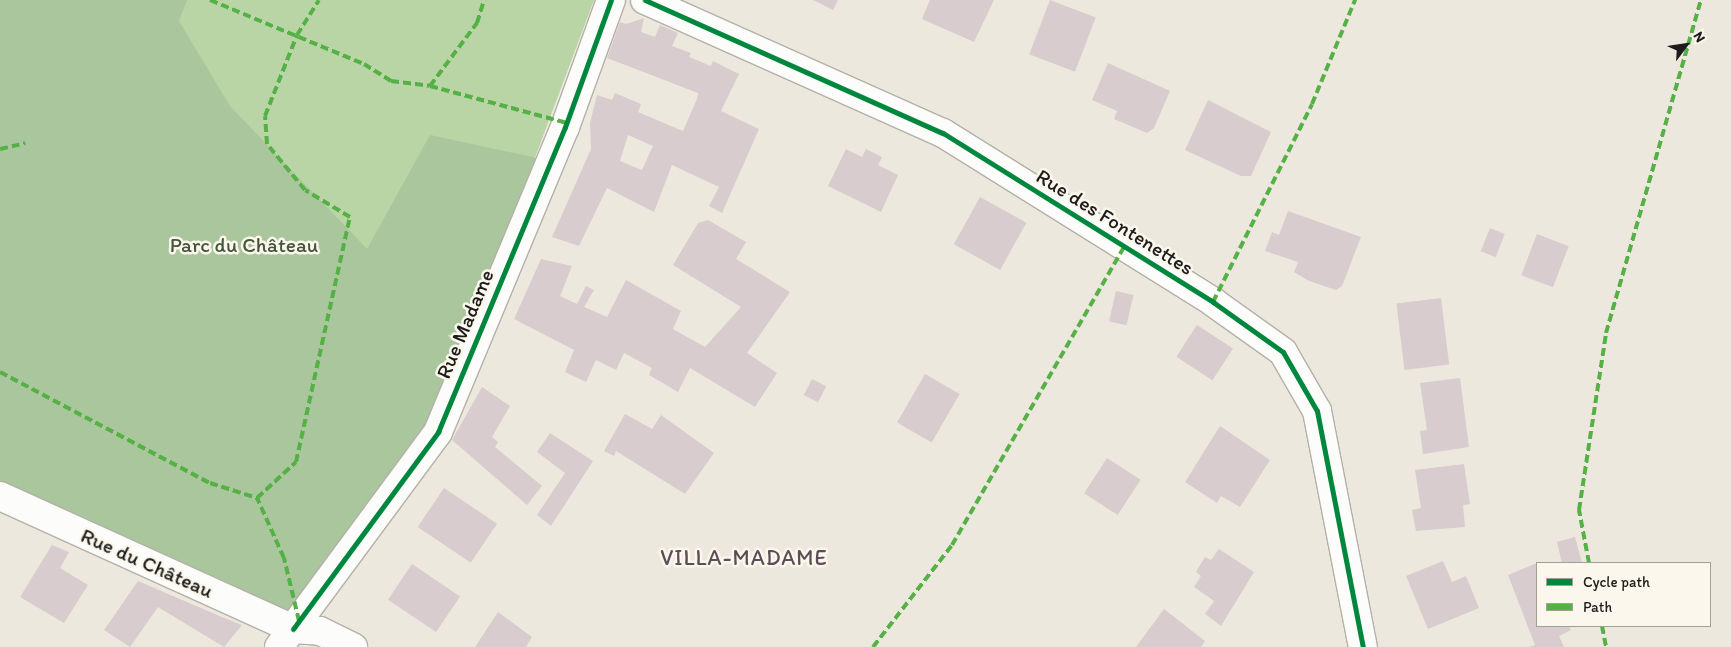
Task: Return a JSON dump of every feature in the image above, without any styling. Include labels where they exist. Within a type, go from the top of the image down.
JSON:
[{"type":"street","name":"Rue Madame","points":[[286,638],[438,432],[565,127],[611,0]]},
{"type":"street","name":"Rue des Fontenettes","points":[[645,0],[942,133],[1213,302],[1283,352],[1317,410],[1363,647]]},
{"type":"street","name":"Rue du Château","points":[[0,496],[286,638],[320,631],[353,647]]},
{"type":"green space","points":[[0,0],[594,0],[435,425]]},
{"type":"green space","name":"Parc du Château","points":[[0,0],[187,0],[179,21],[230,106],[367,249],[430,135],[551,161],[438,432],[293,629],[0,496]]},
{"type":"building","points":[[813,0],[838,0],[833,10]]},
{"type":"building","points":[[930,0],[994,0],[974,42],[922,19]]},
{"type":"building","points":[[1050,0],[1096,18],[1075,72],[1029,54]]},
{"type":"building","points":[[644,18],[641,32],[655,37],[660,25],[678,33],[672,46],[691,53],[689,57],[711,66],[713,61],[739,74],[721,111],[759,129],[722,213],[709,206],[719,187],[672,165],[654,212],[607,188],[579,246],[552,237],[591,149],[590,123],[597,95],[612,100],[615,93],[641,104],[638,112],[683,131],[697,99],[698,93],[607,58],[620,22],[626,24]],"holes":[[[628,135],[653,146],[642,170],[620,161]]]},
{"type":"building","points":[[1108,63],[1170,91],[1154,128],[1147,133],[1114,119],[1117,111],[1092,100]]},
{"type":"building","points":[[1208,100],[1271,132],[1251,176],[1241,176],[1185,150]]},
{"type":"building","points":[[846,149],[862,157],[866,149],[882,157],[878,165],[898,175],[881,212],[828,186]]},
{"type":"building","points":[[980,197],[1026,223],[1000,270],[954,244]]},
{"type":"building","points":[[1288,211],[1361,237],[1342,286],[1336,290],[1309,281],[1294,272],[1298,262],[1265,251],[1272,232],[1279,235]]},
{"type":"building","points":[[708,220],[746,242],[736,259],[790,292],[747,353],[777,373],[755,407],[690,368],[678,392],[649,375],[652,368],[624,353],[616,370],[596,360],[586,382],[565,372],[574,350],[514,319],[541,259],[572,266],[560,296],[577,304],[586,286],[594,290],[584,307],[607,317],[626,280],[681,311],[673,329],[705,347],[741,307],[673,265],[698,223]]},
{"type":"building","points":[[1490,228],[1505,234],[1495,257],[1481,251]]},
{"type":"building","points":[[1537,234],[1569,246],[1553,287],[1521,275]]},
{"type":"building","points":[[1116,291],[1134,295],[1127,325],[1109,321]]},
{"type":"building","points":[[1441,298],[1449,365],[1405,370],[1396,303]]},
{"type":"building","points":[[1197,325],[1233,348],[1212,380],[1176,357]]},
{"type":"building","points":[[925,374],[960,394],[932,442],[897,422]]},
{"type":"building","points":[[1460,378],[1469,447],[1423,454],[1420,431],[1427,430],[1420,383]]},
{"type":"building","points":[[812,379],[826,386],[818,402],[804,395]]},
{"type":"building","points":[[482,387],[510,406],[492,437],[498,442],[495,447],[542,486],[527,505],[452,440]]},
{"type":"building","points":[[625,414],[652,429],[661,415],[714,453],[685,494],[616,451],[614,456],[604,451]]},
{"type":"building","points":[[1220,426],[1270,460],[1240,507],[1221,496],[1217,503],[1185,482]]},
{"type":"building","points":[[550,433],[593,461],[551,526],[537,515],[565,473],[537,452]]},
{"type":"building","points":[[1107,458],[1141,480],[1118,515],[1084,493]]},
{"type":"building","points":[[1464,464],[1470,504],[1463,505],[1465,527],[1416,531],[1412,510],[1421,508],[1415,470]]},
{"type":"building","points":[[444,488],[497,524],[471,563],[418,527]]},
{"type":"building","points":[[1575,537],[1582,562],[1562,562],[1557,542]]},
{"type":"building","points":[[52,545],[69,552],[60,568],[88,585],[64,623],[20,597]]},
{"type":"building","points":[[1219,549],[1254,572],[1221,626],[1205,614],[1214,601],[1194,587],[1201,576],[1196,572],[1205,557],[1211,560]]},
{"type":"building","points":[[1443,561],[1452,582],[1466,576],[1479,608],[1428,629],[1406,576]]},
{"type":"building","points":[[1536,563],[1536,627],[1570,627],[1571,630],[1559,636],[1564,647],[1529,647],[1535,645],[1508,575]]},
{"type":"building","points":[[412,564],[460,596],[436,632],[388,600]]},
{"type":"building","points":[[138,581],[242,625],[224,647],[158,607],[130,647],[104,630]]},
{"type":"building","points":[[1164,609],[1205,641],[1201,647],[1136,647]]},
{"type":"building","points":[[498,612],[532,637],[526,647],[475,647]]},
{"type":"marked path","points":[[210,0],[364,64],[391,81],[430,86],[567,123]]},
{"type":"marked path","points":[[299,621],[284,558],[257,498],[296,462],[350,217],[305,190],[267,144],[265,116],[297,35],[319,0]]},
{"type":"marked path","points":[[430,86],[477,23],[484,0]]},
{"type":"marked path","points":[[1213,302],[1312,104],[1355,0]]},
{"type":"marked path","points":[[1589,562],[1579,510],[1606,333],[1701,0]]},
{"type":"marked path","points":[[0,149],[25,143]]},
{"type":"marked path","points":[[873,647],[952,545],[1124,247]]},
{"type":"marked path","points":[[0,372],[210,483],[257,498]]},
{"type":"marked path","points":[[1602,627],[1606,647]]},
{"type":"cycle path","points":[[293,629],[438,432],[565,127],[611,0]]},
{"type":"cycle path","points":[[645,0],[943,133],[1213,302],[1283,352],[1317,411],[1363,647]]},
{"type":"district","name":"VILLA-MADAME","points":[[744,558]]}]
